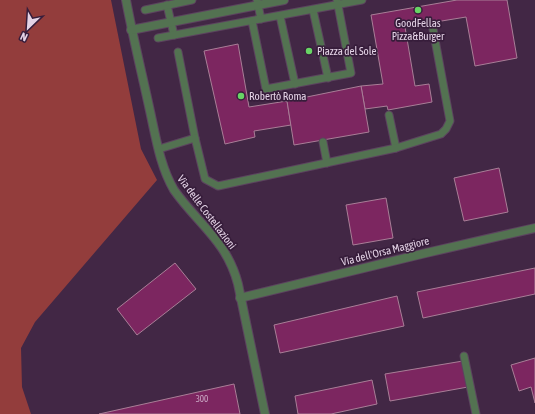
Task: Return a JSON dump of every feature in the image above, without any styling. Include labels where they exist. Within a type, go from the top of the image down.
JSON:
[{"type":"street","name":"Via delle Costellazioni","points":[[126,0],[131,30],[165,171],[174,190],[228,256],[234,271],[265,414]]},
{"type":"street","points":[[131,30],[257,3],[284,0]]},
{"type":"street","name":"Via dell'Orsa Maggiore","points":[[240,298],[535,228]]},
{"type":"lane","points":[[144,10],[192,0]]},
{"type":"lane","points":[[158,38],[313,10],[338,2],[362,0]]},
{"type":"lane","points":[[252,21],[266,89],[351,73],[338,2]]},
{"type":"lane","points":[[257,3],[261,19]]},
{"type":"lane","points":[[167,5],[174,35]]},
{"type":"lane","points":[[313,10],[328,78]]},
{"type":"lane","points":[[280,16],[295,84]]},
{"type":"lane","points":[[178,52],[204,179],[218,186],[396,148],[441,134],[446,129],[450,120],[433,29]]},
{"type":"lane","points":[[390,115],[396,148]]},
{"type":"lane","points":[[159,150],[195,138]]},
{"type":"lane","points":[[323,142],[327,163]]},
{"type":"lane","points":[[464,356],[476,414]]},
{"type":"shaded area","points":[[0,0],[111,0],[141,149],[157,180],[35,322],[21,348],[22,387],[31,414],[0,414]]},
{"type":"building","points":[[457,0],[507,0],[517,58],[475,66],[466,17],[405,27],[415,86],[429,84],[432,102],[388,110],[387,106],[365,109],[361,86],[383,84],[371,15]]},
{"type":"building","points":[[238,44],[249,107],[287,101],[291,125],[254,131],[255,137],[225,144],[204,51]]},
{"type":"building","points":[[361,86],[369,132],[294,145],[287,101]]},
{"type":"building","points":[[499,168],[508,212],[464,221],[454,178]]},
{"type":"building","points":[[386,198],[393,238],[353,245],[346,205]]},
{"type":"building","points":[[175,263],[196,289],[137,335],[117,309]]},
{"type":"building","points":[[535,268],[535,294],[423,318],[417,292]]},
{"type":"building","points":[[397,296],[404,326],[280,353],[274,325]]},
{"type":"building","points":[[535,358],[535,403],[531,387],[519,391],[511,365]]},
{"type":"building","points":[[463,361],[468,387],[390,401],[385,374]]},
{"type":"building","points":[[372,380],[377,404],[331,414],[298,414],[295,396]]},
{"type":"building","points":[[234,384],[240,414],[99,414]]},
{"type":"place","name":"GoodFellas Pizza&Burger","points":[[418,10]]},
{"type":"place","name":"Piazza del Sole","points":[[309,51]]},
{"type":"place","name":"Robertò Roma","points":[[241,96]]}]
